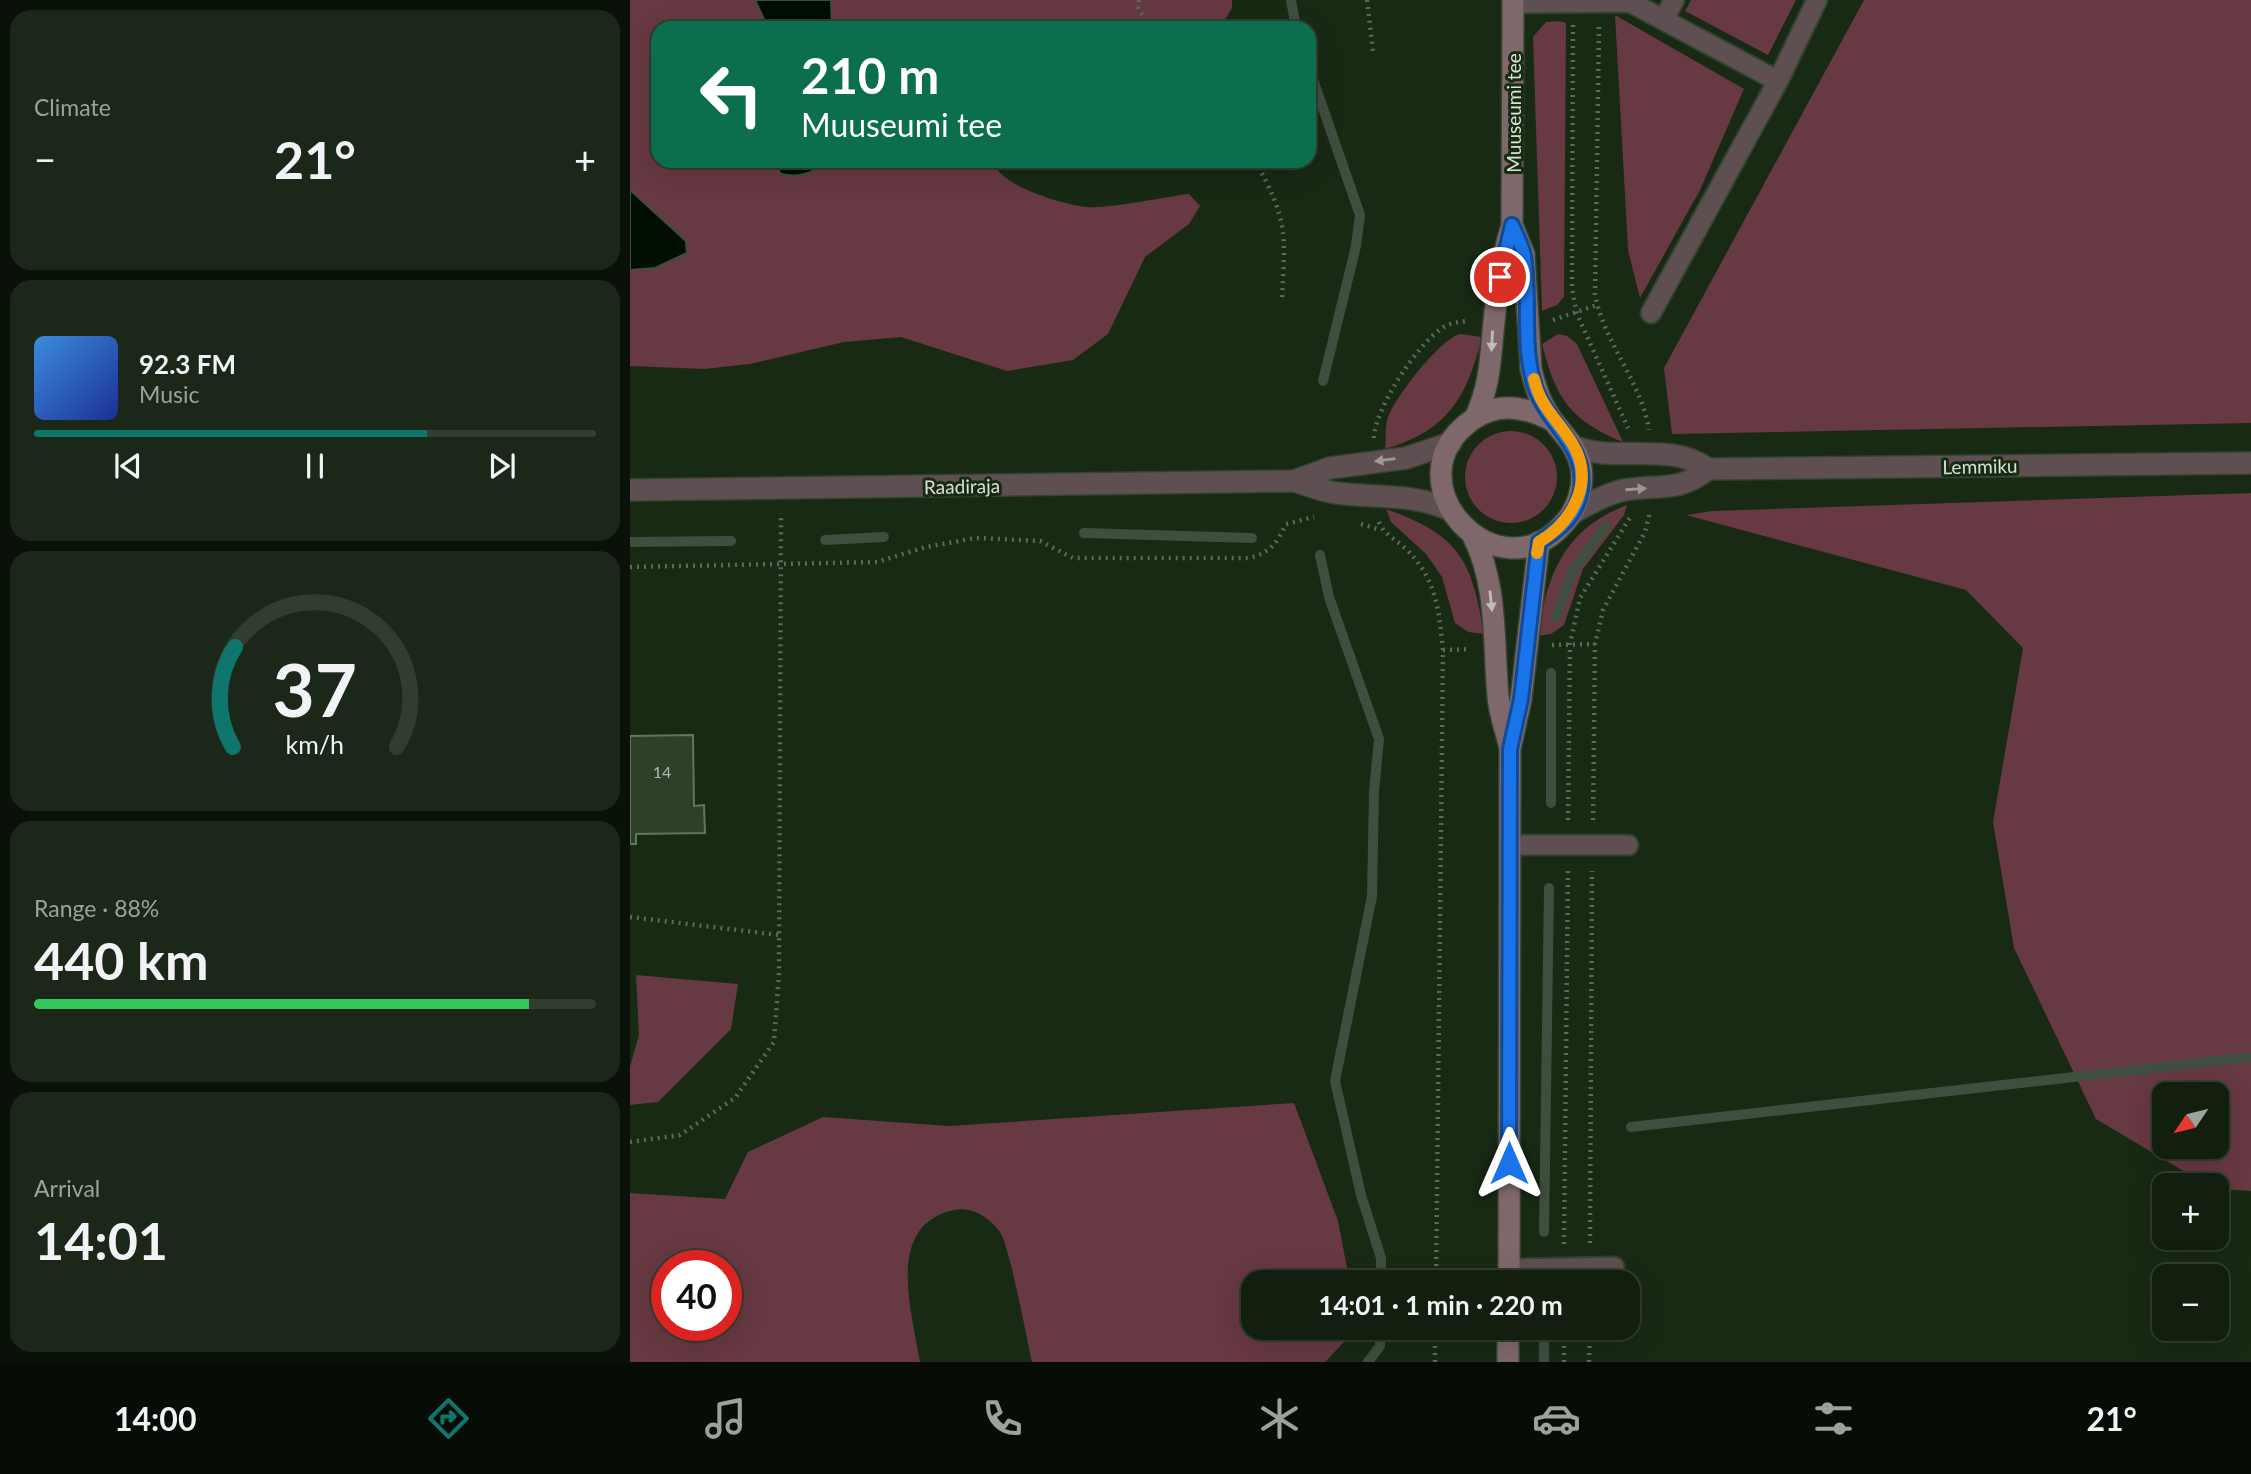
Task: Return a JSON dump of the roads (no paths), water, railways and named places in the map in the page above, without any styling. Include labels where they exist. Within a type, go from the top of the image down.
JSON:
[{"type":"street","name":"Muuseumi tee","points":[[1475,418],[1490,376],[1503,254],[1512,225],[1513,1]]},
{"type":"street","name":"Muuseumi tee","points":[[1512,225],[1524,254],[1531,369],[1543,405],[1575,447]]},
{"type":"street","name":"Muuseumi tee","points":[[1510,749],[1498,699],[1490,590],[1485,565],[1473,536],[1450,510],[1442,476],[1451,443],[1475,418],[1494,410],[1514,407],[1534,411],[1553,421]]},
{"type":"street","name":"Raadiraja","points":[[1294,481],[1330,468],[1406,458],[1451,443]]},
{"type":"street","name":"Lemmiku","points":[[1575,447],[1600,453],[1683,455],[1709,469],[2251,463]]},
{"type":"street","points":[[1473,536],[1494,545],[1517,548],[1539,542],[1558,531],[1573,513],[1581,492],[1581,469],[1575,447]]},
{"type":"street","name":"Lemmiku","points":[[1573,513],[1623,490],[1678,486],[1693,481],[1709,469]]},
{"type":"street","name":"Raadiraja","points":[[630,490],[1294,481],[1335,493],[1401,496],[1430,501],[1450,510]]},
{"type":"street","name":"Muuseumi tee","points":[[1509,1270],[1510,749],[1521,699],[1539,542]]},
{"type":"street","points":[[1508,1340],[1508,1362]]},
{"type":"lane","points":[[1664,19],[1674,0]]},
{"type":"lane","points":[[1651,313],[1778,81],[1818,0]]},
{"type":"lane","points":[[1513,1],[1630,2],[1778,81]]},
{"type":"lane","points":[[1510,845],[1628,845]]},
{"type":"lane","points":[[1550,1270],[1614,1267]]},
{"type":"waterway","points":[[1291,0],[1295,21]]},
{"type":"waterway","points":[[1316,88],[1360,215],[1356,246],[1323,381]]},
{"type":"waterway","points":[[1556,617],[1572,572],[1606,526]]},
{"type":"waterway","points":[[1084,533],[1252,538]]},
{"type":"waterway","points":[[825,540],[884,537]]},
{"type":"waterway","points":[[630,542],[731,541]]},
{"type":"waterway","points":[[1320,555],[1329,597],[1379,739],[1374,792],[1372,896],[1335,1081],[1361,1195],[1381,1258],[1381,1270]]},
{"type":"waterway","points":[[1551,673],[1551,803]]},
{"type":"waterway","points":[[1544,1232],[1549,888]]},
{"type":"waterway","points":[[1631,1127],[2251,1057]]},
{"type":"waterway","points":[[1368,1362],[1380,1346],[1380,1340]]},
{"type":"waterway","points":[[1544,1340],[1544,1362]]}]
